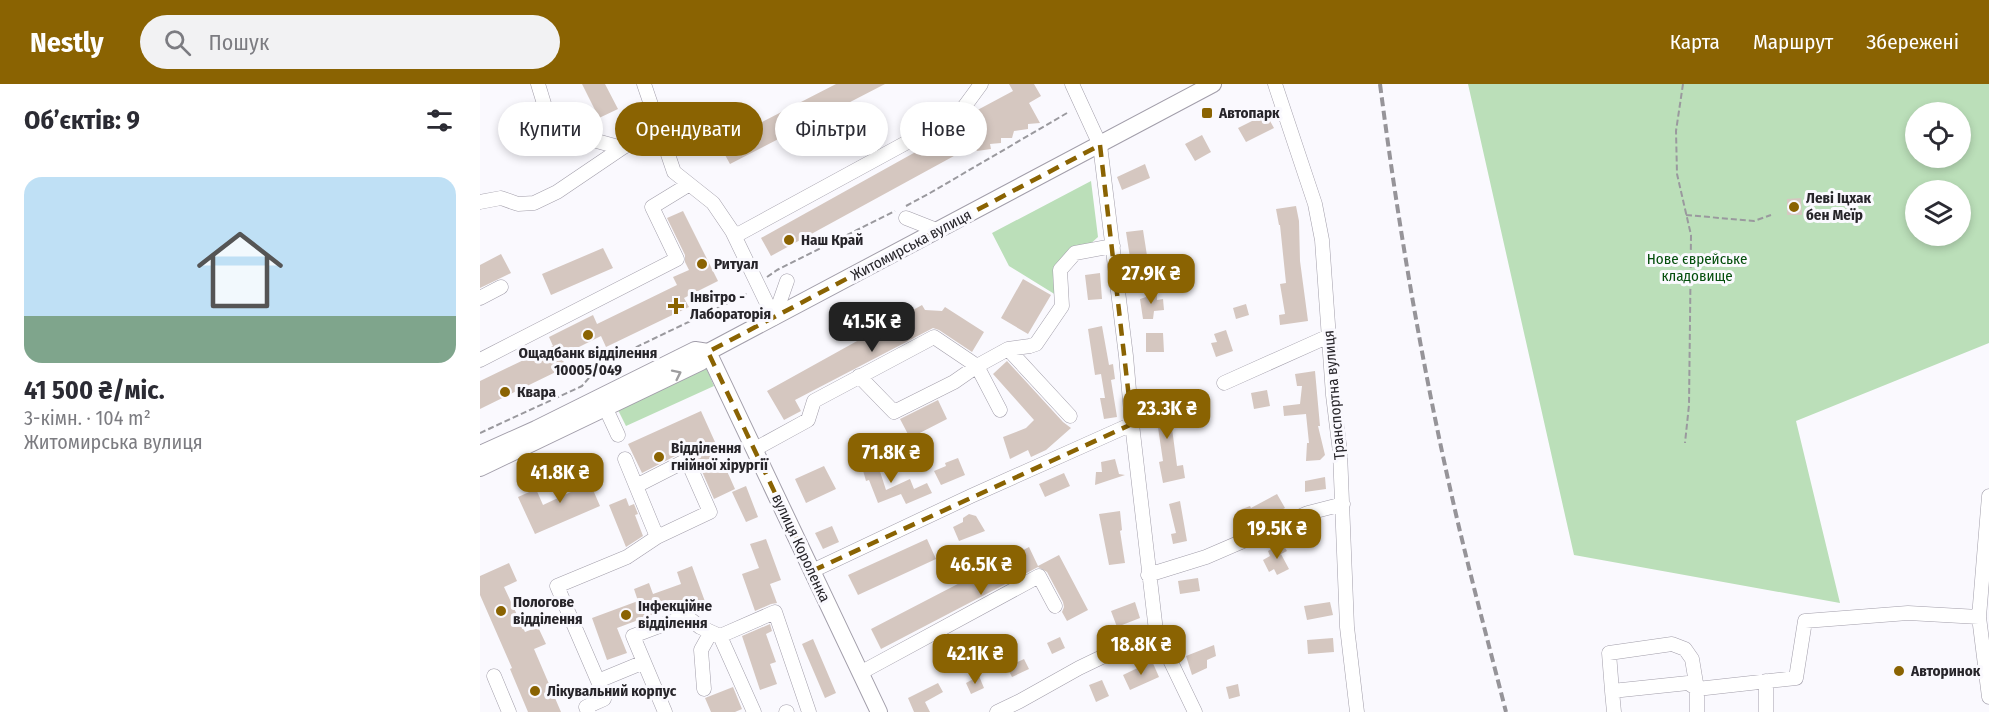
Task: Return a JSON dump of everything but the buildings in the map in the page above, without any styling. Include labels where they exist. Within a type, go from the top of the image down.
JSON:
[{"type":"main road","name":"Житомирська вулиця","points":[[480,468],[701,362],[708,352],[1213,84]]},
{"type":"main road","points":[[480,454],[536,429],[695,350],[708,352]]},
{"type":"main road","name":"вулиця Короленка","points":[[708,352],[879,712]]},
{"type":"street","points":[[538,84],[549,120],[557,130],[615,146]]},
{"type":"street","points":[[644,84],[650,102]]},
{"type":"street","points":[[735,236],[959,114],[981,84]]},
{"type":"street","points":[[1072,84],[1100,145],[1156,631],[1195,712]]},
{"type":"street","name":"Транспортна вулиця","points":[[1275,84],[1315,204],[1322,240],[1333,395],[1340,452],[1347,627],[1357,712]]},
{"type":"street","points":[[480,202],[501,198],[518,204],[534,203],[557,192],[615,153]]},
{"type":"street","points":[[668,156],[674,172],[713,203],[735,236],[774,318]]},
{"type":"street","points":[[480,360],[677,259],[652,207],[688,185]]},
{"type":"street","points":[[906,218],[939,231]]},
{"type":"street","points":[[859,376],[894,412],[954,382],[977,366],[1008,350],[1036,344],[1062,306],[1060,270],[1075,253],[1113,246]]},
{"type":"street","points":[[774,318],[787,281]]},
{"type":"street","points":[[480,298],[501,287]]},
{"type":"street","points":[[1224,383],[1329,336]]},
{"type":"street","points":[[755,449],[808,420],[814,401],[934,337],[977,366],[1000,410]]},
{"type":"street","points":[[1008,350],[1070,416]]},
{"type":"street","points":[[606,409],[618,435]]},
{"type":"street","points":[[812,571],[1132,424]]},
{"type":"street","points":[[625,459],[657,537]]},
{"type":"street","points":[[588,712],[586,707],[604,699],[557,586],[627,557],[657,537],[710,512],[687,460],[636,486]]},
{"type":"street","points":[[1989,496],[1979,616],[1989,697]]},
{"type":"street","points":[[1148,575],[1206,557],[1308,513],[1343,504]]},
{"type":"street","points":[[860,673],[1039,576],[1055,606]]},
{"type":"street","points":[[704,689],[701,650],[715,634],[775,612],[809,712]]},
{"type":"street","points":[[1612,691],[1688,683],[1697,689],[1796,678],[1805,621],[1908,614],[1979,616]]},
{"type":"street","points":[[665,712],[633,636],[686,616],[699,627],[715,634],[754,712]]},
{"type":"street","points":[[997,712],[1079,668],[1156,631]]},
{"type":"street","points":[[1614,712],[1609,653],[1672,644],[1685,649],[1692,659],[1697,689],[1697,712]]},
{"type":"street","points":[[598,681],[644,662]]},
{"type":"street","points":[[494,676],[508,712]]},
{"type":"street","points":[[1766,681],[1766,712]]},
{"type":"path","points":[[1683,84],[1676,131],[1677,174],[1691,235],[1689,405],[1685,443]]},
{"type":"path","points":[[480,434],[582,386],[601,364],[750,292],[777,270],[930,193],[1067,114]]},
{"type":"path","points":[[1686,215],[1754,221],[1771,215]]},
{"type":"highlighted area","points":[[1100,145],[1132,424],[812,571],[708,352]]},
{"type":"green space","name":"Нове єврейське кладовище","points":[[1468,84],[1989,84],[1989,343],[1796,421],[1840,603],[1574,555]]},
{"type":"green space","points":[[1091,181],[1098,237],[1088,246],[1072,247],[1055,266],[1056,295],[1009,266],[992,233]]},
{"type":"green space","points":[[705,365],[714,386],[626,426],[617,408]]},
{"type":"railway","points":[[1380,84],[1395,194],[1434,414],[1458,523],[1506,712]]},
{"type":"place","name":"Автопарк","points":[[1207,113]]},
{"type":"place","name":"Леві Іцхак бен Меїр","points":[[1794,207]]},
{"type":"place","name":"Наш Край","points":[[789,240]]},
{"type":"place","name":"Ритуал","points":[[702,264]]},
{"type":"place","name":"Інвітро - Лабораторія","points":[[676,306]]},
{"type":"place","name":"Ощадбанк відділення 10005/049","points":[[588,335]]},
{"type":"place","name":"Квара","points":[[505,392]]},
{"type":"place","name":"Відділення гнійної хірургії","points":[[659,457]]},
{"type":"place","name":"Пологове відділення","points":[[501,611]]},
{"type":"place","name":"Інфекційне відділення","points":[[626,615]]},
{"type":"place","name":"Авторинок","points":[[1899,671]]},
{"type":"place","name":"Лікувальний корпус","points":[[535,691]]}]
